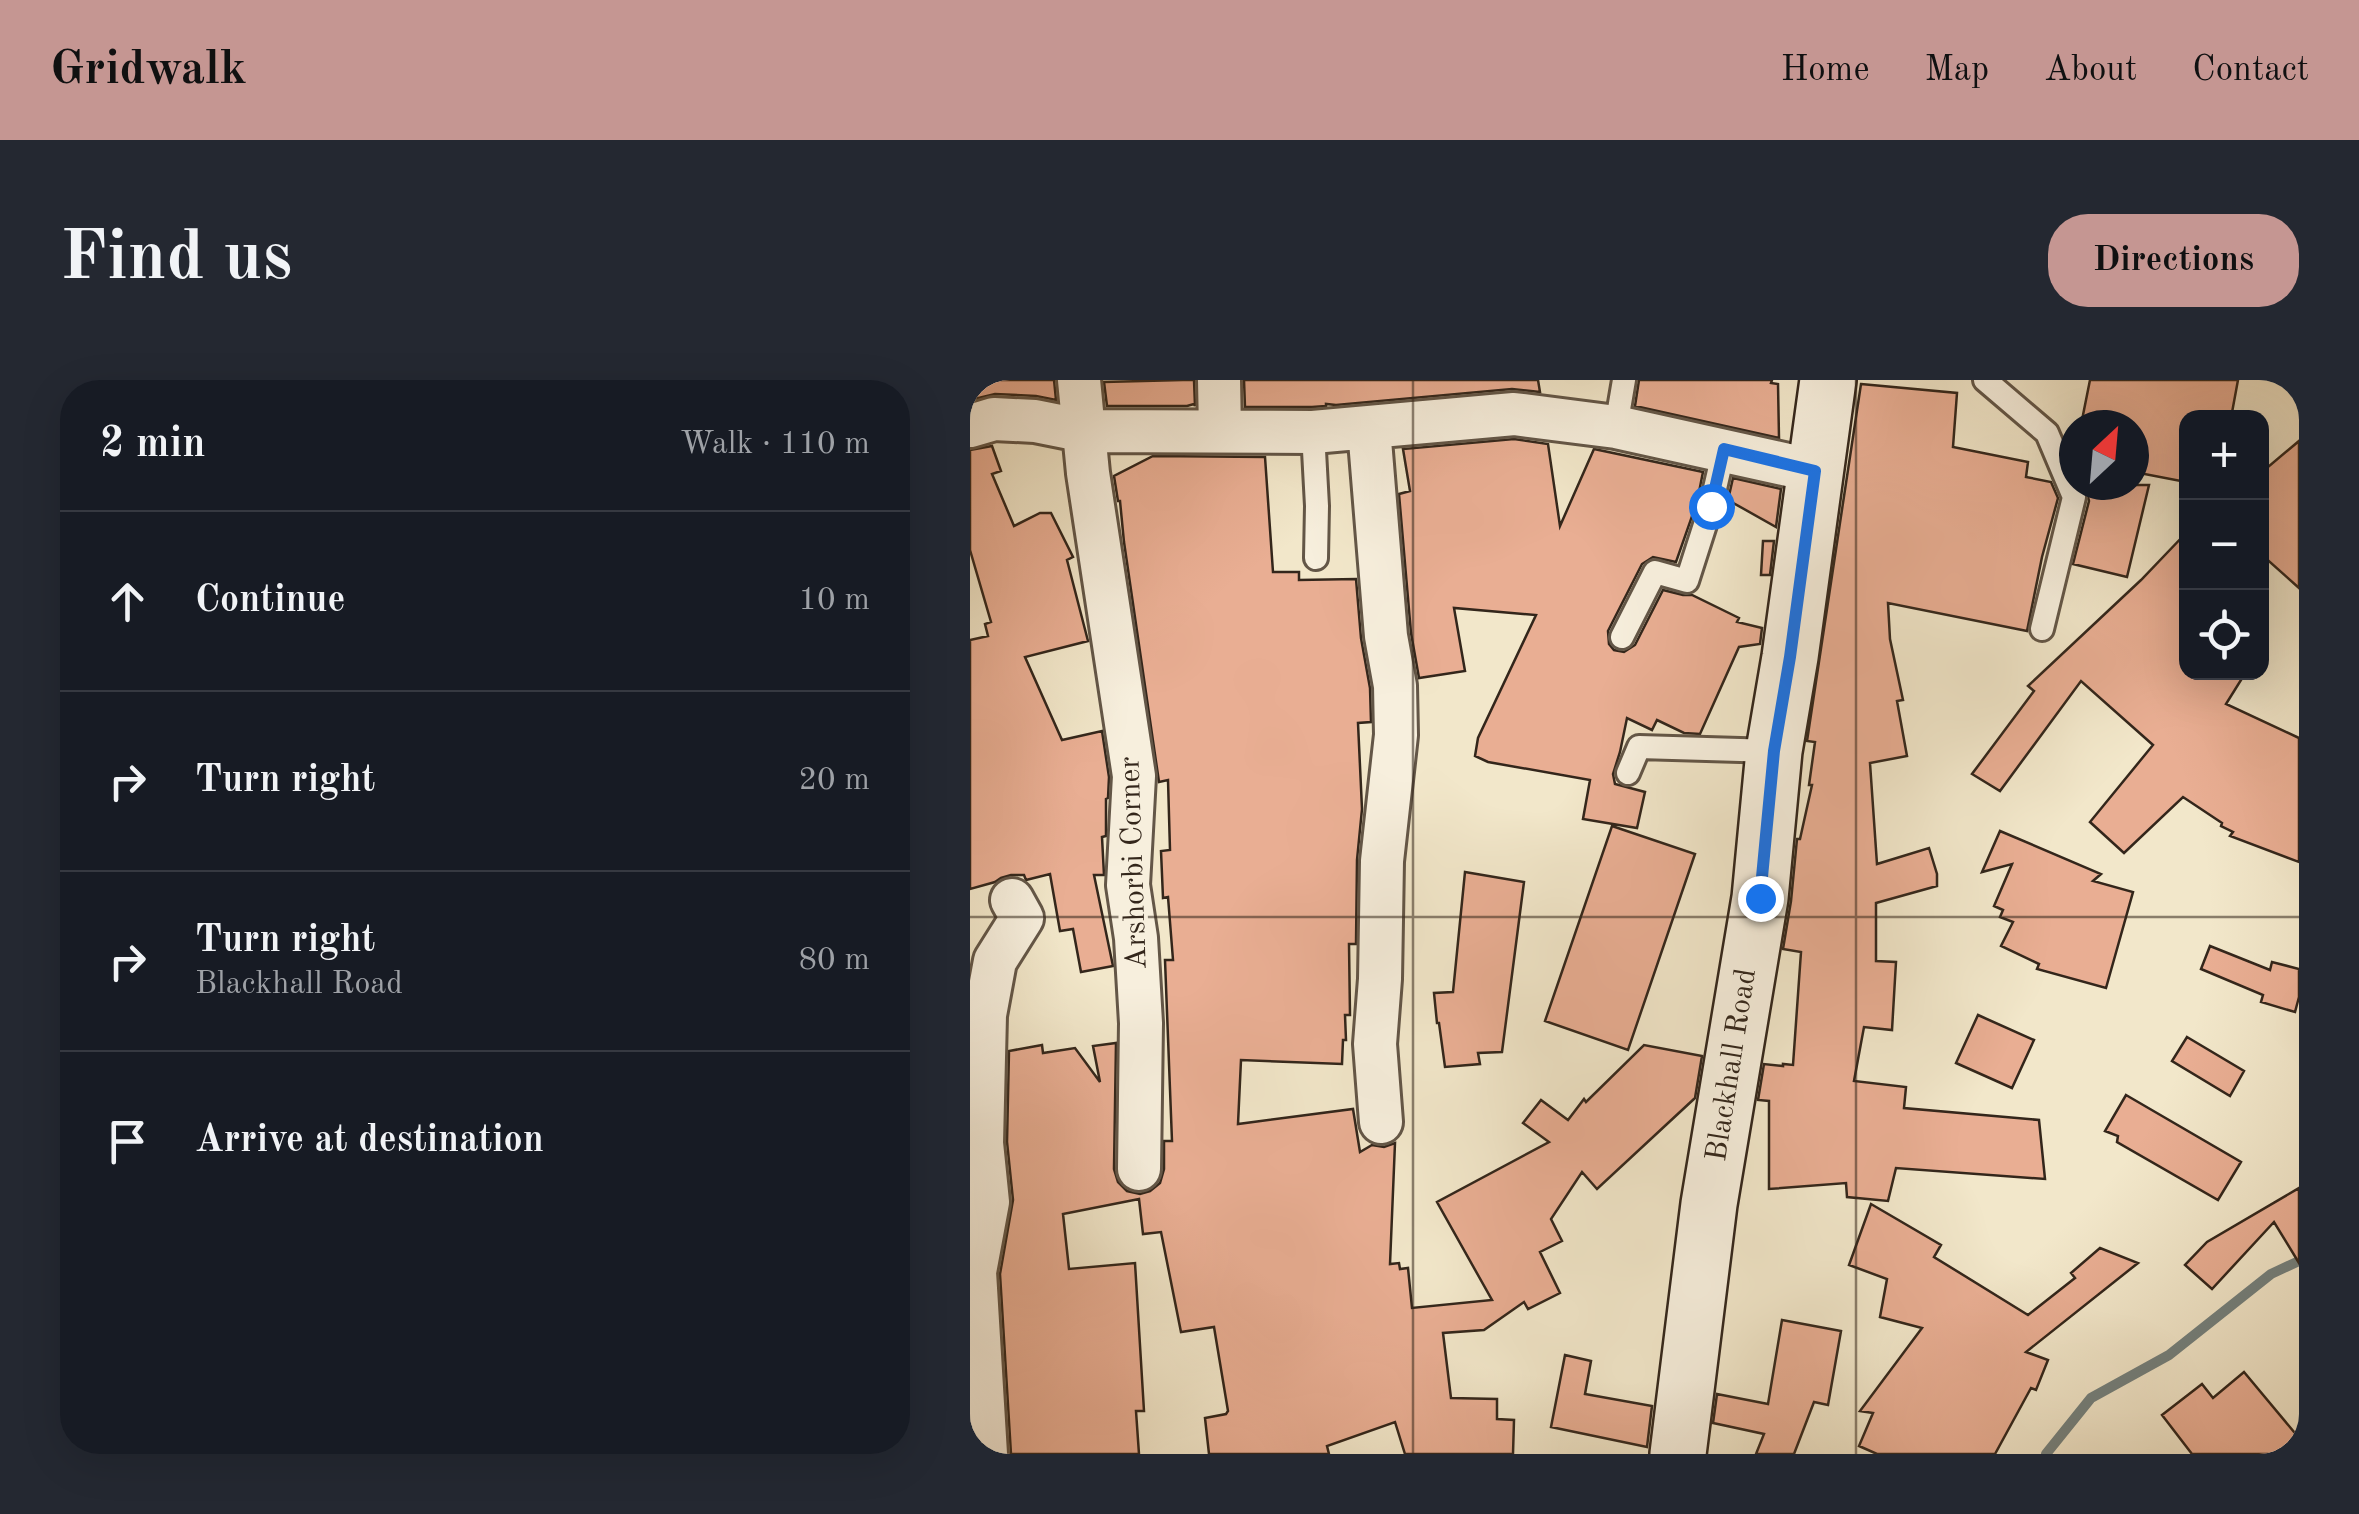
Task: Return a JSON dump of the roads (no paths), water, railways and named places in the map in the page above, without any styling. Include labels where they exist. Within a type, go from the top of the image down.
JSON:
[{"type":"main road","name":"Blackhall Road","points":[[1678,1454],[1709,1204],[1760,898],[1774,751],[1828,380]]},
{"type":"street","name":"Arshorbi Corner","points":[[1080,380],[1090,491],[1134,776],[1128,885],[1141,1023],[1139,1169]]},
{"type":"street","points":[[1220,380],[1220,430]]},
{"type":"street","points":[[970,426],[994,419],[1035,421],[1085,432],[1313,432],[1514,414],[1616,427],[1815,471]]},
{"type":"street","points":[[1369,428],[1386,636],[1395,686],[1396,735],[1382,861],[1380,979],[1374,1044],[1381,1122]]},
{"type":"street","points":[[986,1454],[975,1272],[988,1202],[982,1143],[984,1044],[994,960],[1022,918],[1012,900]]},
{"type":"lane","points":[[1616,427],[1624,380]]},
{"type":"lane","points":[[1984,380],[2047,433],[2074,497],[2042,630]]},
{"type":"lane","points":[[1313,432],[1316,558]]},
{"type":"lane","points":[[1622,637],[1655,572],[1687,580],[1724,449]]},
{"type":"lane","points":[[1628,773],[1639,747],[1774,751]]},
{"type":"waterway","points":[[2046,1454],[2091,1398],[2169,1355],[2271,1274],[2299,1261]]}]
